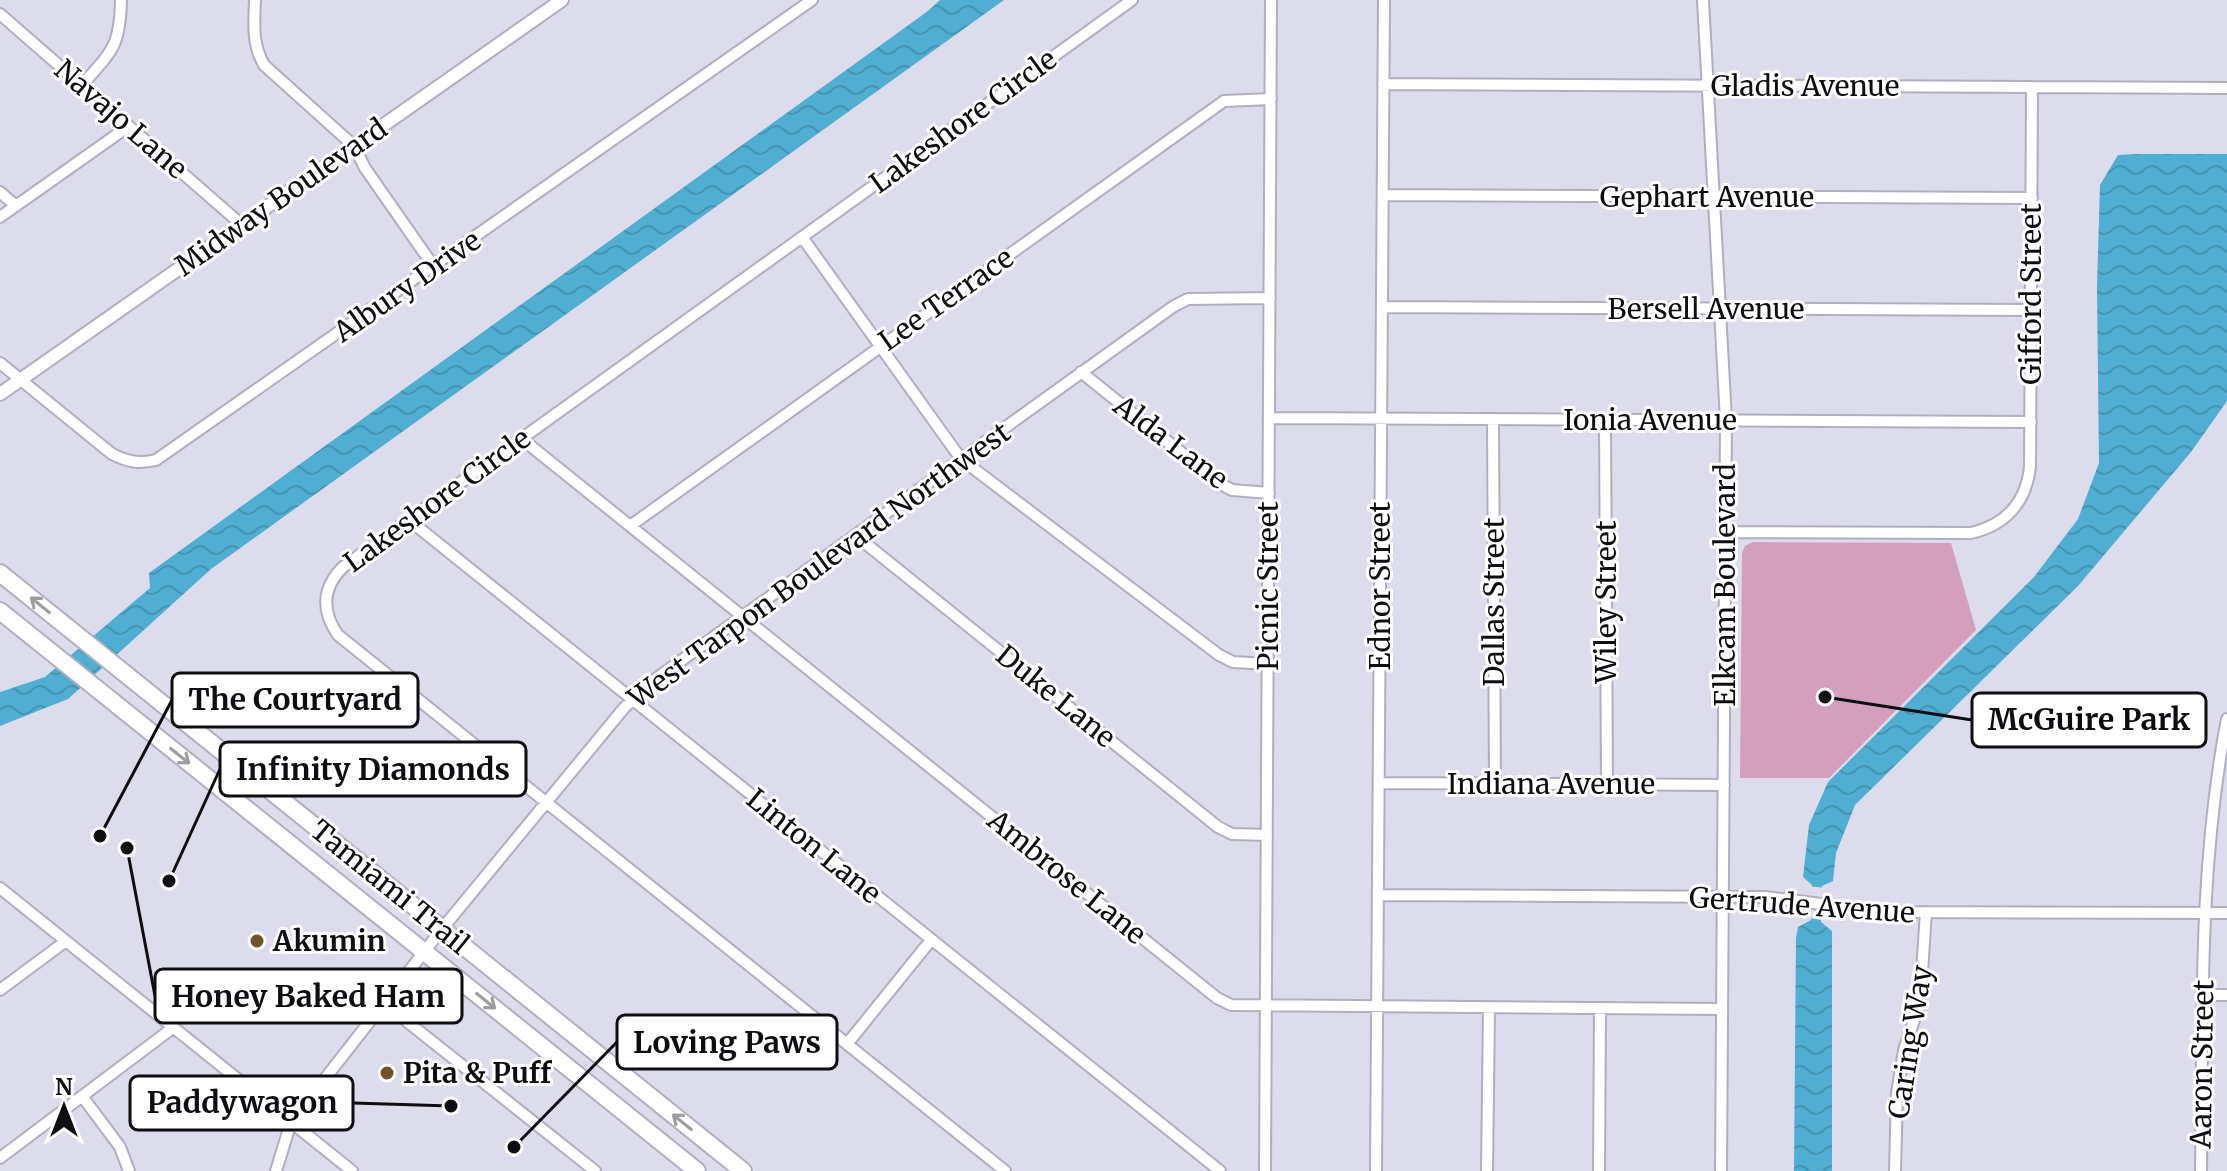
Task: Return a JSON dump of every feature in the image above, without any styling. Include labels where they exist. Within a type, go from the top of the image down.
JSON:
[{"type":"main road","name":"Tamiami Trail","points":[[0,573],[743,1171]]},
{"type":"main road","name":"Tamiami Trail","points":[[0,611],[697,1171]]},
{"type":"street","points":[[82,85],[112,51],[119,37],[121,0]]},
{"type":"street","points":[[255,0],[256,52],[264,65],[354,146],[365,168],[434,267]]},
{"type":"street","name":"Midway Boulevard","points":[[0,394],[562,0]]},
{"type":"street","name":"Albury Drive","points":[[0,363],[112,454],[126,461],[141,463],[156,460],[812,0]]},
{"type":"street","name":"Lakeshore Circle","points":[[1005,1171],[338,635],[329,622],[325,607],[326,592],[332,578],[343,567],[1132,0]]},
{"type":"street","name":"Picnic Street","points":[[1265,1171],[1271,0]]},
{"type":"street","name":"Ednor Street","points":[[1376,1171],[1384,0]]},
{"type":"street","name":"Elkcam Boulevard","points":[[1703,0],[1726,420],[1721,1171]]},
{"type":"street","name":"Navajo Lane","points":[[0,14],[242,225]]},
{"type":"street","name":"Gladis Avenue","points":[[1383,84],[2227,88]]},
{"type":"street","name":"Gifford Street","points":[[1726,532],[1971,533],[1997,524],[2021,499],[2029,480],[2031,422],[2032,87]]},
{"type":"street","name":"Lee Terrace","points":[[630,526],[1224,101],[1271,99]]},
{"type":"street","points":[[0,217],[129,126]]},
{"type":"street","points":[[0,192],[16,206]]},
{"type":"street","name":"Gephart Avenue","points":[[1383,195],[2032,198]]},
{"type":"street","points":[[802,237],[961,459],[1219,655],[1233,662],[1268,664]]},
{"type":"street","name":"West Tarpon Boulevard Northwest","points":[[276,1171],[291,1122],[442,929],[632,699],[659,675],[1174,306],[1188,299],[1270,298]]},
{"type":"street","name":"Bersell Avenue","points":[[1382,307],[2031,310]]},
{"type":"street","name":"Alda Lane","points":[[1081,372],[1219,483],[1232,490],[1269,493]]},
{"type":"street","name":"Ionia Avenue","points":[[1269,418],[2031,422]]},
{"type":"street","name":"Dallas Street","points":[[1493,419],[1495,784]]},
{"type":"street","name":"Wiley Street","points":[[1605,420],[1607,784]]},
{"type":"street","name":"Ambrose Lane","points":[[522,439],[1217,998],[1231,1005],[1722,1009]]},
{"type":"street","name":"Linton Lane","points":[[409,520],[1220,1171]]},
{"type":"street","name":"Duke Lane","points":[[855,535],[1218,827],[1232,834],[1267,835]]},
{"type":"street","name":"Aaron Street","points":[[2201,1171],[2205,913],[2213,808],[2227,719]]},
{"type":"street","name":"Indiana Avenue","points":[[1379,783],[1724,785]]},
{"type":"street","points":[[0,888],[352,1171]]},
{"type":"street","name":"Gertrude Avenue","points":[[1378,895],[1723,897],[1802,901],[1871,911],[2227,913]]},
{"type":"street","name":"Caring Way","points":[[1895,1171],[1897,1093],[1904,1050],[1920,1002],[1926,912]]},
{"type":"street","points":[[847,1044],[931,940]]},
{"type":"street","points":[[0,990],[66,941]]},
{"type":"street","points":[[2203,995],[2227,995]]},
{"type":"street","points":[[385,1004],[595,1171]]},
{"type":"street","points":[[1487,1171],[1489,1008]]},
{"type":"street","points":[[1599,1171],[1600,1008]]},
{"type":"street","points":[[0,1158],[174,1027]]},
{"type":"street","points":[[82,1096],[120,1147],[129,1171]]},
{"type":"shaded area","points":[[1753,542],[1951,543],[1976,630],[1829,778],[1740,778],[1742,553],[1745,546]]},
{"type":"water","points":[[940,0],[1004,0],[211,569],[68,699],[0,726],[0,692],[45,677],[150,588],[149,573]]},
{"type":"water","points":[[2227,154],[2227,401],[2191,452],[2078,586],[1855,805],[1836,853],[1833,881],[1822,886],[1821,922],[1832,931],[1832,1171],[1794,1171],[1796,938],[1798,927],[1811,920],[1812,885],[1803,877],[1809,825],[1828,782],[2034,577],[2078,519],[2099,463],[2097,288],[2100,185],[2118,155]]},
{"type":"pier","points":[[1807,886],[1827,888],[1825,920],[1807,918]]},
{"type":"place","name":"McGuire Park","points":[[1825,697]]},
{"type":"place","name":"The Courtyard","points":[[100,836]]},
{"type":"place","name":"Honey Baked Ham","points":[[127,848]]},
{"type":"place","name":"Infinity Diamonds","points":[[169,881]]},
{"type":"place","name":"Akumin","points":[[257,941]]},
{"type":"place","name":"Pita & Puff","points":[[387,1073]]},
{"type":"place","name":"Paddywagon","points":[[451,1106]]},
{"type":"place","name":"Loving Paws","points":[[514,1147]]}]
